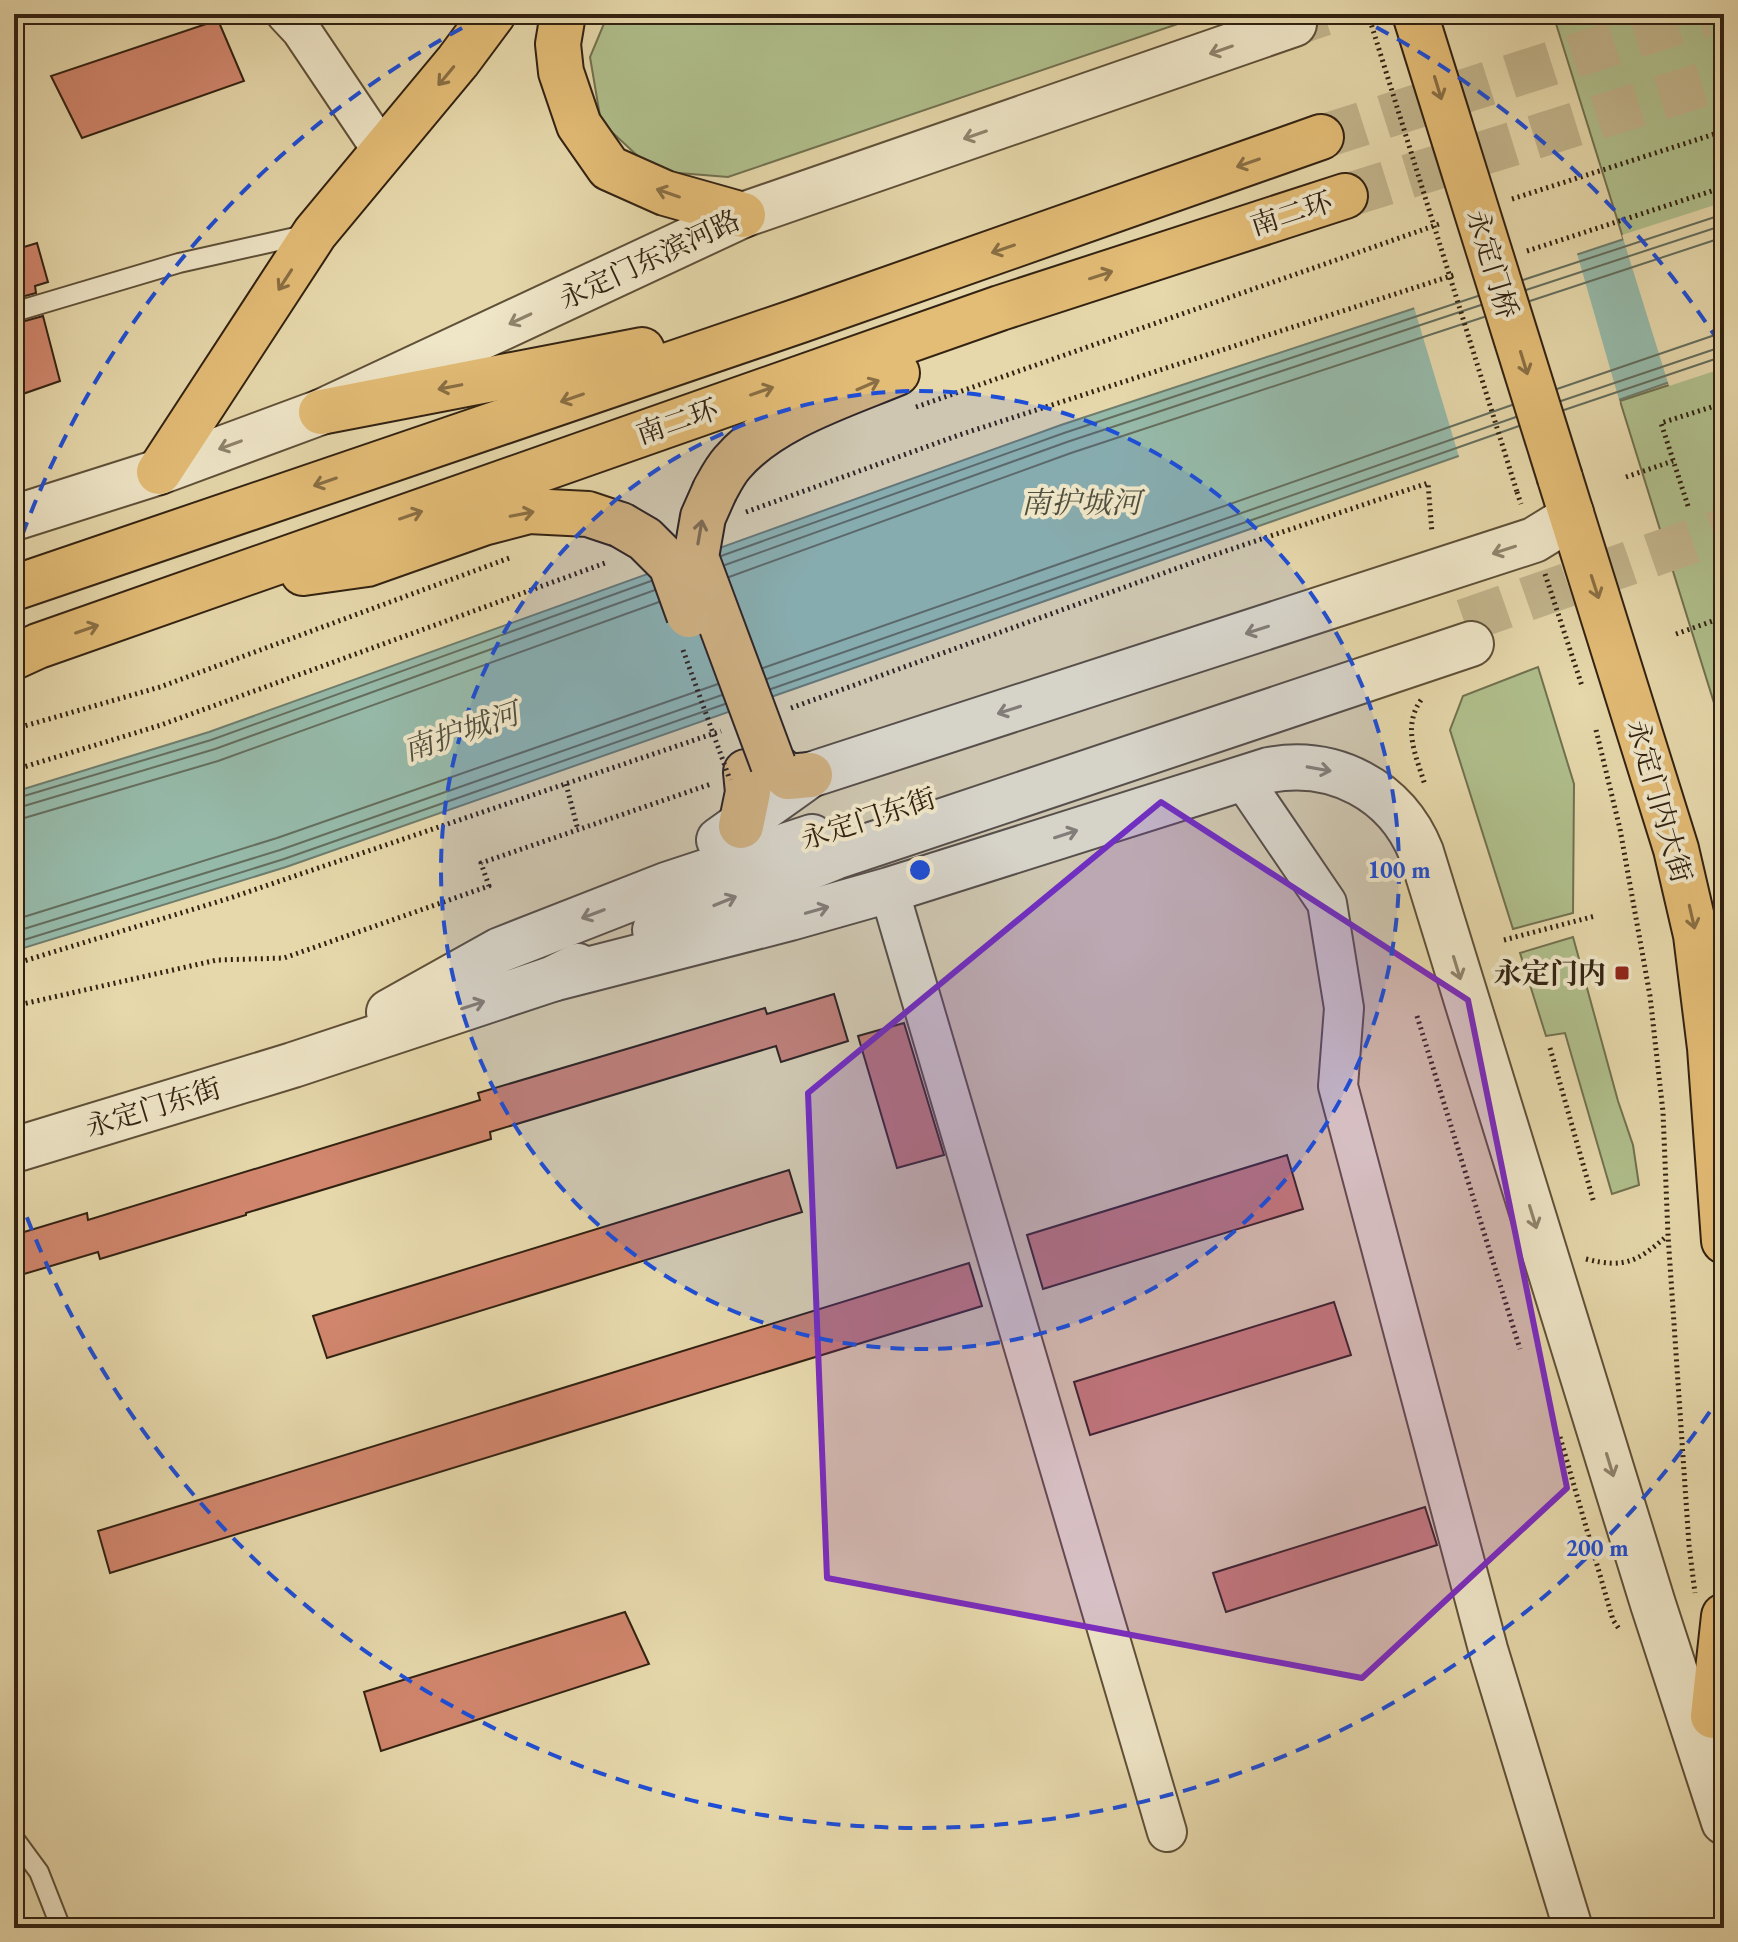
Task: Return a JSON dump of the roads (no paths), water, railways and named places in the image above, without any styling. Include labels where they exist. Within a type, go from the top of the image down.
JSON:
[{"type":"main road","points":[[159,472],[315,233],[458,61],[493,14]]},
{"type":"main road","points":[[563,14],[558,44],[561,72],[579,125],[609,168],[665,193],[743,215]]},
{"type":"main road","name":"永定门桥","points":[[1415,14],[1565,496]]},
{"type":"main road","name":"南二环","points":[[14,588],[801,320],[1321,137]]},
{"type":"main road","name":"南二环","points":[[14,657],[1000,308],[1345,196]]},
{"type":"main road","points":[[765,773],[696,557],[703,517],[726,503],[733,462],[767,433],[811,409],[904,370],[1000,308]]},
{"type":"main road","points":[[321,412],[801,320]]},
{"type":"main road","name":"永定门内大街","points":[[1565,496],[1671,835],[1696,935],[1710,1048],[1724,1241]]},
{"type":"main road","points":[[202,589],[367,564],[483,523],[529,511],[588,514],[620,542],[645,539],[671,565],[765,773]]},
{"type":"main road","points":[[741,826],[748,792],[765,773]]},
{"type":"main road","points":[[1711,1612],[1713,1716]]},
{"type":"street","points":[[286,14],[301,30],[383,152]]},
{"type":"street","name":"永定门东滨河路","points":[[14,518],[159,472],[321,412],[743,215],[1294,24]]},
{"type":"street","points":[[666,885],[701,851],[741,826],[765,773],[1534,540],[1560,524],[1565,496]]},
{"type":"street","name":"永定门东街","points":[[14,1150],[293,1065],[552,979],[675,920],[835,857],[1467,632],[666,885],[500,950],[293,1065]]},
{"type":"street","points":[[552,979],[889,890],[1282,768],[1298,767],[1340,774],[1362,784],[1386,801],[1415,837],[1724,1822]]},
{"type":"street","points":[[1242,778],[1327,903],[1344,1008],[1338,1086],[1488,1649],[1573,1928]]},
{"type":"street","points":[[889,890],[1167,1832]]},
{"type":"street","points":[[1713,1716],[1724,1790]]},
{"type":"lane","points":[[14,312],[179,263],[315,233]]},
{"type":"lane","points":[[14,1838],[39,1872],[61,1928]]},
{"type":"water","name":"南护城河","points":[[1724,206],[1724,363],[286,867],[14,951],[14,792],[209,732],[1061,425]]},
{"type":"tunnel","points":[[1294,24],[1324,14]]},
{"type":"tunnel","points":[[1321,137],[1705,14]]},
{"type":"tunnel","points":[[1345,196],[1724,78]]},
{"type":"tunnel","points":[[1464,621],[1724,530]]},
{"type":"place","name":"永定门内","points":[[1622,973]]}]
